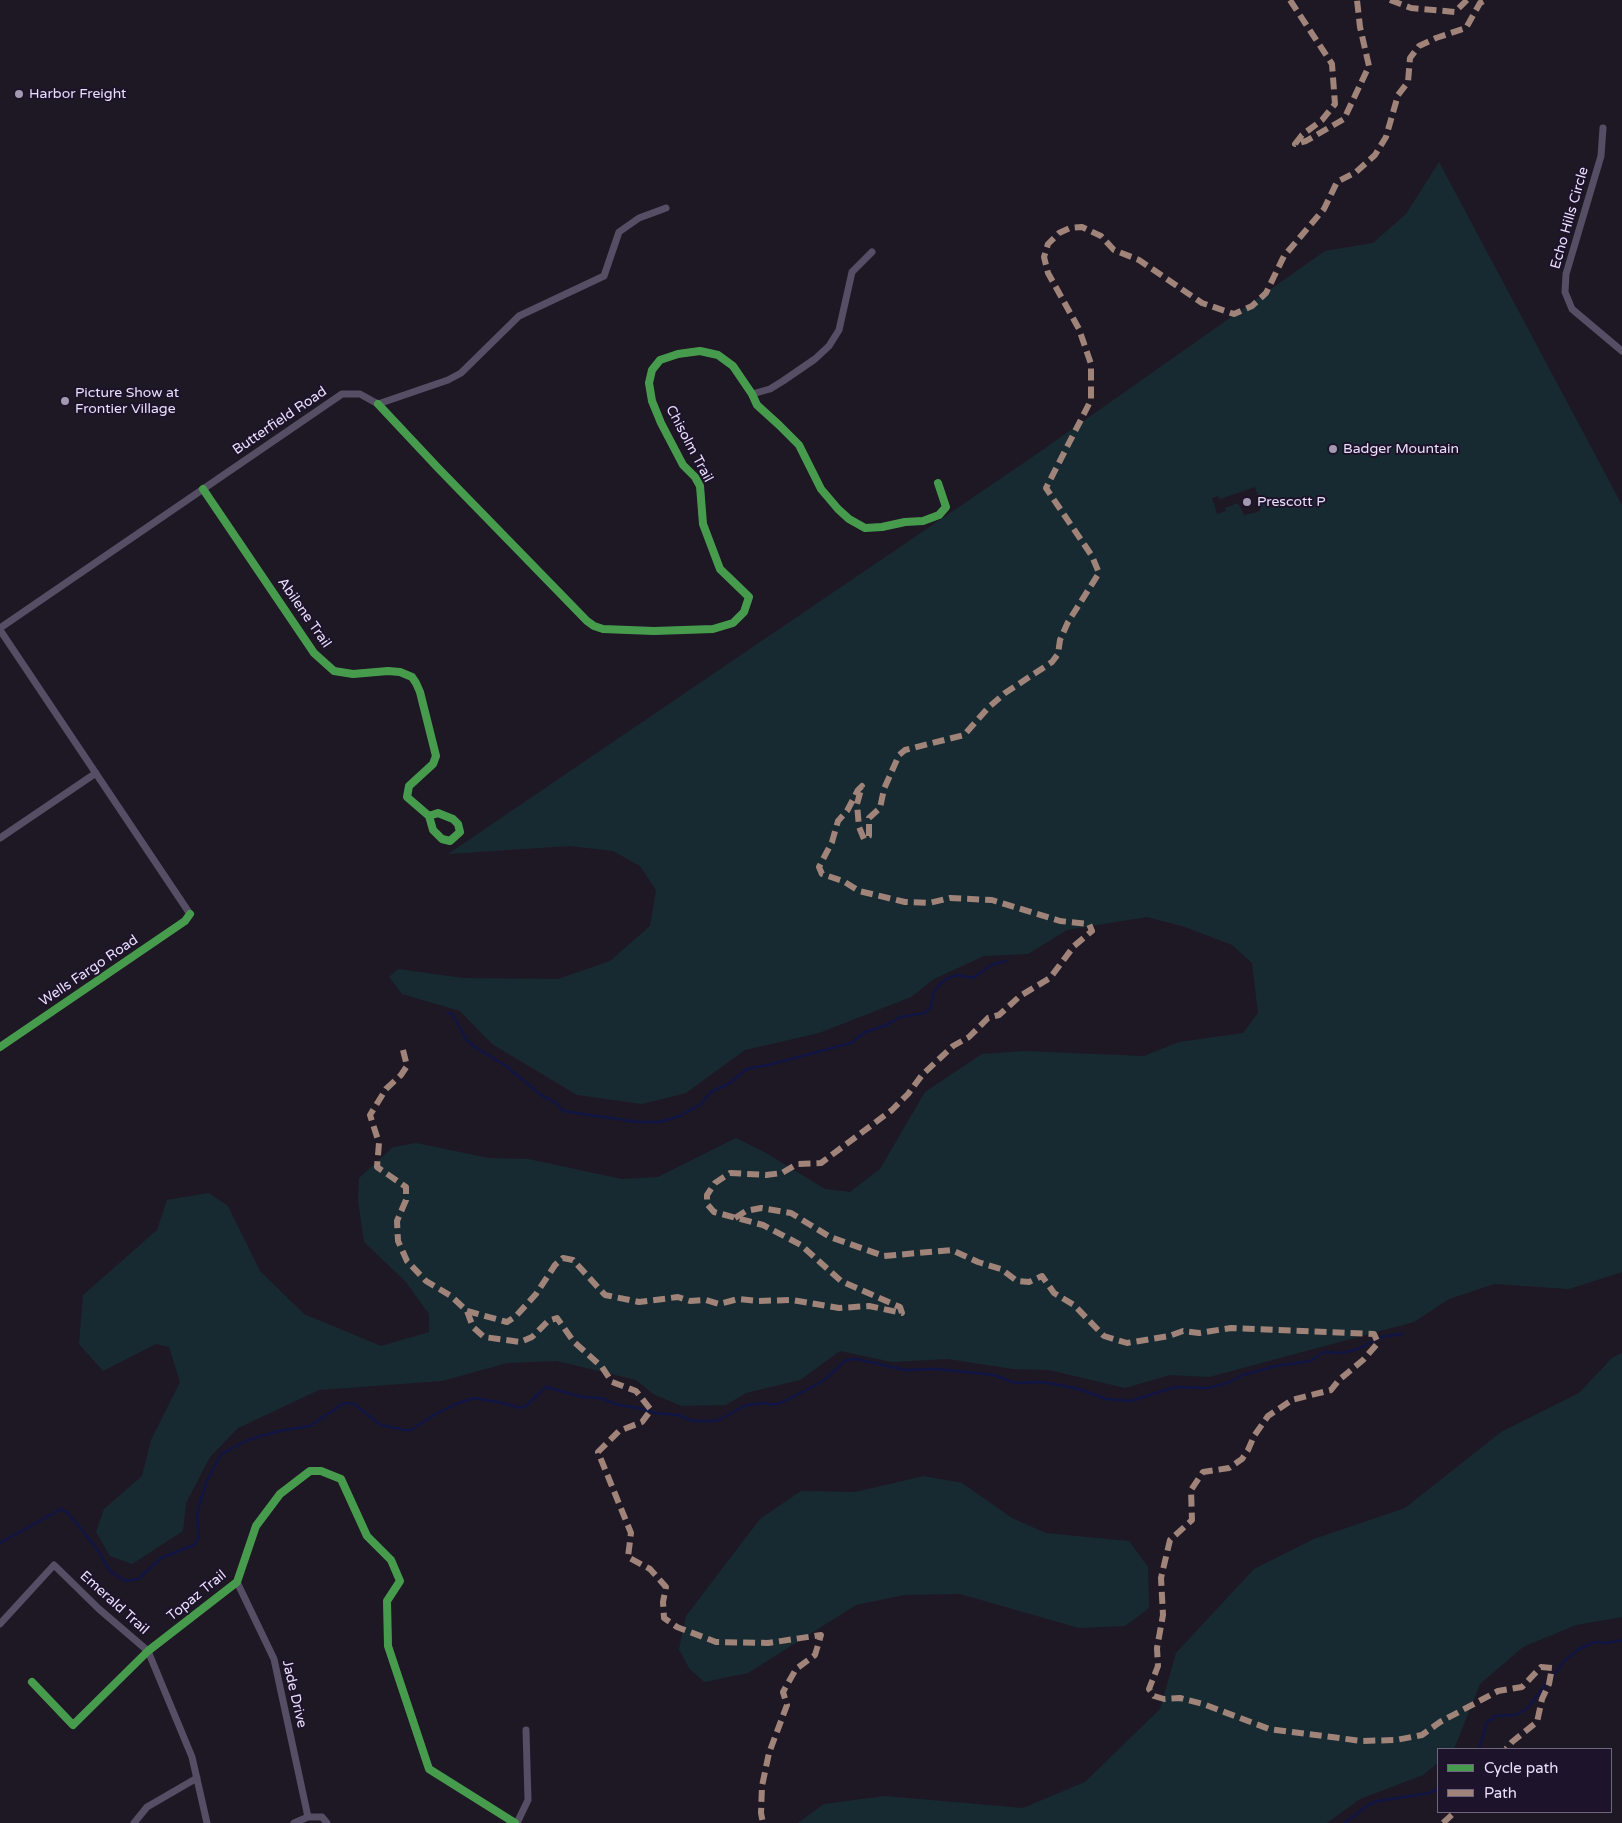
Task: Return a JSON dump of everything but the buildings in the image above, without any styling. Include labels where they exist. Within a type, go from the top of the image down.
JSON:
[{"type":"street","name":"Echo Hills Circle","points":[[1603,128],[1601,156],[1566,274],[1565,292],[1572,308],[1622,351]]},
{"type":"street","points":[[378,404],[448,380],[460,373],[519,316],[604,276],[619,232],[639,218],[666,208]]},
{"type":"street","points":[[752,394],[770,389],[783,381],[815,359],[829,346],[839,330],[852,272],[872,252]]},
{"type":"street","name":"Chisolm Trail","points":[[378,404],[438,469],[588,622],[603,629],[654,631],[713,629],[732,623],[744,612],[748,597],[720,569],[702,524],[700,486],[696,477],[683,465],[652,401],[649,382],[652,370],[660,360],[678,354],[700,351],[718,356],[733,366],[752,394],[757,405],[799,445],[822,489],[838,509],[865,528],[882,528],[905,522],[923,521],[939,515],[946,507],[938,483]]},
{"type":"street","name":"Butterfield Road","points":[[0,629],[342,394],[360,394],[378,404]]},
{"type":"street","name":"Abilene Trail","points":[[203,489],[314,653],[334,671],[353,674],[394,672],[412,677],[420,692],[436,756],[433,764],[409,786],[407,797],[428,816],[432,830],[442,840],[450,840],[460,832],[458,824],[453,819],[438,813],[428,816]]},
{"type":"street","name":"Wells Fargo Road","points":[[0,629],[190,914],[185,921],[0,1047]]},
{"type":"street","points":[[0,838],[96,773]]},
{"type":"street","name":"Topaz Trail","points":[[32,1682],[73,1725],[148,1651],[237,1582],[256,1526],[280,1494],[310,1471],[321,1471],[341,1479],[367,1536],[391,1560],[400,1581],[387,1601],[388,1646],[429,1769],[516,1823]]},
{"type":"street","name":"Emerald Trail","points":[[0,1624],[54,1565],[99,1609],[148,1651],[192,1757],[207,1823]]},
{"type":"street","name":"Jade Drive","points":[[237,1582],[274,1658],[308,1817]]},
{"type":"street","points":[[516,1823],[528,1800],[526,1730]]},
{"type":"street","points":[[134,1823],[147,1807],[197,1778]]},
{"type":"street","points":[[294,1823],[308,1817],[322,1817],[328,1823]]},
{"type":"shaded area","points":[[1439,162],[1622,505],[1622,1272],[1569,1289],[1494,1284],[1449,1299],[1414,1322],[1209,1377],[1170,1375],[1125,1388],[1049,1370],[1013,1369],[948,1359],[892,1362],[840,1351],[800,1380],[746,1393],[726,1405],[682,1406],[653,1394],[636,1380],[557,1361],[507,1363],[442,1381],[319,1390],[238,1428],[210,1457],[186,1503],[183,1531],[132,1564],[110,1556],[96,1532],[104,1509],[142,1476],[151,1440],[180,1382],[169,1347],[156,1344],[103,1371],[79,1344],[83,1295],[157,1230],[167,1200],[209,1193],[228,1206],[260,1271],[304,1314],[381,1346],[429,1332],[429,1314],[405,1281],[364,1242],[358,1200],[359,1178],[393,1147],[416,1143],[489,1158],[528,1159],[622,1179],[658,1177],[736,1138],[766,1153],[825,1189],[850,1192],[880,1169],[925,1092],[982,1054],[1024,1051],[1144,1056],[1179,1042],[1243,1033],[1258,1013],[1252,963],[1232,945],[1185,927],[1147,917],[1067,930],[1028,954],[984,956],[934,979],[911,997],[819,1033],[745,1050],[686,1093],[642,1104],[577,1095],[492,1044],[460,1011],[402,994],[389,977],[398,969],[463,978],[558,979],[610,961],[650,926],[656,890],[640,866],[613,851],[570,846],[448,854],[1031,458],[1325,251],[1373,243],[1406,214]],"holes":[[[1255,487],[1261,509],[1258,512],[1244,515],[1238,503],[1225,508],[1226,511],[1217,514],[1212,498],[1218,496],[1220,499]]]},
{"type":"shaded area","points":[[1622,1353],[1622,1617],[1576,1625],[1523,1647],[1480,1684],[1454,1748],[1437,1748],[1437,1764],[1423,1775],[1360,1799],[1327,1823],[798,1823],[824,1804],[885,1796],[1023,1808],[1085,1782],[1160,1709],[1176,1653],[1254,1569],[1314,1539],[1405,1508],[1501,1432],[1579,1393],[1612,1358]]},
{"type":"shaded area","points":[[924,1476],[962,1483],[1012,1518],[1046,1533],[1129,1541],[1148,1567],[1149,1608],[1125,1626],[1079,1628],[960,1594],[904,1595],[856,1605],[748,1673],[704,1682],[689,1668],[679,1649],[686,1616],[760,1519],[801,1491],[855,1492]]},
{"type":"waterway","points":[[448,1013],[452,1014],[472,1045],[506,1066],[541,1095],[556,1103],[563,1111],[637,1122],[659,1122],[677,1117],[700,1105],[711,1092],[730,1083],[747,1069],[851,1043],[865,1032],[887,1025],[900,1017],[925,1013],[931,1007],[933,993],[948,978],[957,975],[973,978],[991,965],[1006,961]]},
{"type":"waterway","points":[[0,1543],[61,1509],[68,1513],[97,1549],[110,1571],[125,1581],[138,1579],[161,1558],[194,1545],[199,1536],[197,1514],[201,1499],[207,1481],[221,1454],[248,1440],[279,1431],[310,1426],[344,1403],[354,1404],[381,1425],[411,1430],[434,1415],[456,1404],[474,1398],[521,1408],[527,1405],[546,1387],[582,1397],[600,1398],[619,1405],[656,1413],[678,1415],[693,1421],[713,1421],[721,1419],[746,1405],[764,1403],[774,1405],[785,1401],[823,1381],[846,1360],[856,1359],[906,1370],[935,1369],[994,1375],[1015,1383],[1042,1382],[1079,1389],[1106,1399],[1131,1401],[1175,1387],[1208,1388],[1227,1383],[1243,1375],[1276,1366],[1310,1361],[1324,1352],[1342,1353],[1358,1349],[1381,1337],[1402,1334]]},
{"type":"waterway","points":[[1479,1748],[1487,1722],[1496,1716],[1515,1715],[1527,1709],[1565,1660],[1579,1649],[1595,1642],[1607,1643],[1622,1640]]},
{"type":"waterway","points":[[1345,1823],[1368,1805],[1378,1801],[1429,1793],[1437,1789]]},
{"type":"marked path","points":[[1290,0],[1332,64],[1335,104],[1322,120],[1302,135],[1295,144],[1306,141],[1344,119],[1369,66],[1360,27],[1357,0]]},
{"type":"marked path","points":[[1390,0],[1411,8],[1455,12],[1467,0]]},
{"type":"marked path","points":[[467,1311],[507,1322],[516,1316],[536,1294],[555,1265],[563,1258],[573,1260],[605,1295],[639,1302],[678,1297],[690,1301],[706,1300],[719,1304],[738,1299],[758,1301],[792,1300],[839,1308],[869,1306],[902,1313],[900,1307],[841,1281],[801,1245],[763,1225],[714,1212],[707,1204],[707,1195],[715,1183],[730,1173],[766,1175],[782,1173],[797,1164],[821,1163],[892,1110],[908,1094],[922,1075],[953,1046],[969,1037],[988,1018],[999,1015],[1020,996],[1050,978],[1074,946],[1092,931],[1089,924],[1060,921],[992,900],[950,898],[929,903],[905,902],[859,891],[843,881],[822,874],[819,867],[832,842],[838,821],[847,811],[862,786],[857,804],[859,827],[864,839],[869,836],[869,818],[880,808],[884,789],[899,755],[905,750],[964,735],[988,708],[1005,693],[1052,662],[1058,654],[1060,640],[1068,622],[1099,573],[1092,556],[1046,488],[1091,400],[1091,364],[1079,329],[1048,273],[1044,257],[1048,244],[1059,233],[1070,228],[1082,227],[1101,236],[1114,250],[1139,260],[1202,303],[1234,314],[1252,306],[1266,293],[1284,256],[1324,209],[1337,182],[1356,172],[1375,155],[1386,137],[1398,95],[1408,82],[1410,58],[1419,46],[1466,28],[1480,3],[1486,0]]},
{"type":"marked path","points":[[403,1050],[407,1066],[401,1075],[386,1089],[370,1115],[379,1143],[377,1167],[406,1187],[406,1200],[397,1221],[398,1241],[407,1261],[426,1281],[451,1296],[467,1311],[473,1327],[484,1337],[520,1342],[532,1337],[548,1321],[557,1318],[574,1342],[602,1367],[612,1382],[636,1391],[651,1410],[642,1422],[619,1431],[598,1452],[631,1533],[628,1557],[650,1569],[666,1587],[663,1602],[664,1618],[677,1627],[716,1642],[768,1643],[821,1635],[815,1655],[796,1669],[783,1692],[787,1705],[769,1753],[762,1786],[761,1813],[763,1823]]},
{"type":"marked path","points":[[735,1218],[746,1211],[761,1208],[791,1213],[830,1237],[884,1256],[952,1250],[978,1262],[1001,1269],[1017,1281],[1029,1282],[1042,1276],[1054,1293],[1074,1305],[1104,1336],[1127,1343],[1169,1336],[1183,1331],[1199,1333],[1231,1328],[1374,1334],[1378,1343],[1331,1390],[1292,1400],[1268,1416],[1254,1436],[1242,1459],[1229,1468],[1203,1472],[1191,1490],[1192,1520],[1170,1540],[1161,1578],[1163,1615],[1157,1648],[1158,1666],[1149,1689],[1154,1696],[1164,1699],[1180,1698],[1203,1704],[1269,1729],[1362,1741],[1396,1740],[1422,1735],[1440,1722],[1498,1691],[1522,1687],[1541,1667],[1552,1668],[1537,1722],[1507,1748]]},
{"type":"marked path","points":[[1443,1823],[1454,1813]]},
{"type":"cycle path","points":[[378,404],[587,621],[603,629],[654,631],[713,629],[733,623],[744,612],[749,597],[720,569],[703,524],[700,486],[695,477],[683,465],[652,401],[649,383],[652,370],[660,360],[678,354],[700,351],[718,355],[733,366],[752,394],[757,405],[799,445],[821,489],[849,519],[865,528],[923,521],[939,515],[946,507],[938,483]]},
{"type":"cycle path","points":[[203,489],[314,653],[334,671],[353,674],[388,671],[400,672],[412,677],[420,692],[436,756],[433,764],[409,786],[407,797],[429,816],[433,830],[442,839],[450,841],[460,832],[458,824],[453,819],[438,813],[429,816]]},
{"type":"cycle path","points":[[0,1047],[185,921],[190,914]]},
{"type":"cycle path","points":[[32,1682],[73,1725],[148,1651],[237,1582],[256,1526],[280,1494],[310,1471],[321,1471],[341,1479],[367,1536],[391,1560],[400,1581],[387,1601],[388,1646],[429,1769],[515,1823]]},
{"type":"place","name":"Harbor Freight","points":[[19,94]]},
{"type":"place","name":"Picture Show at Frontier Village","points":[[65,401]]},
{"type":"place","name":"Badger Mountain","points":[[1333,449]]},
{"type":"place","name":"Prescott P","points":[[1247,502]]}]
